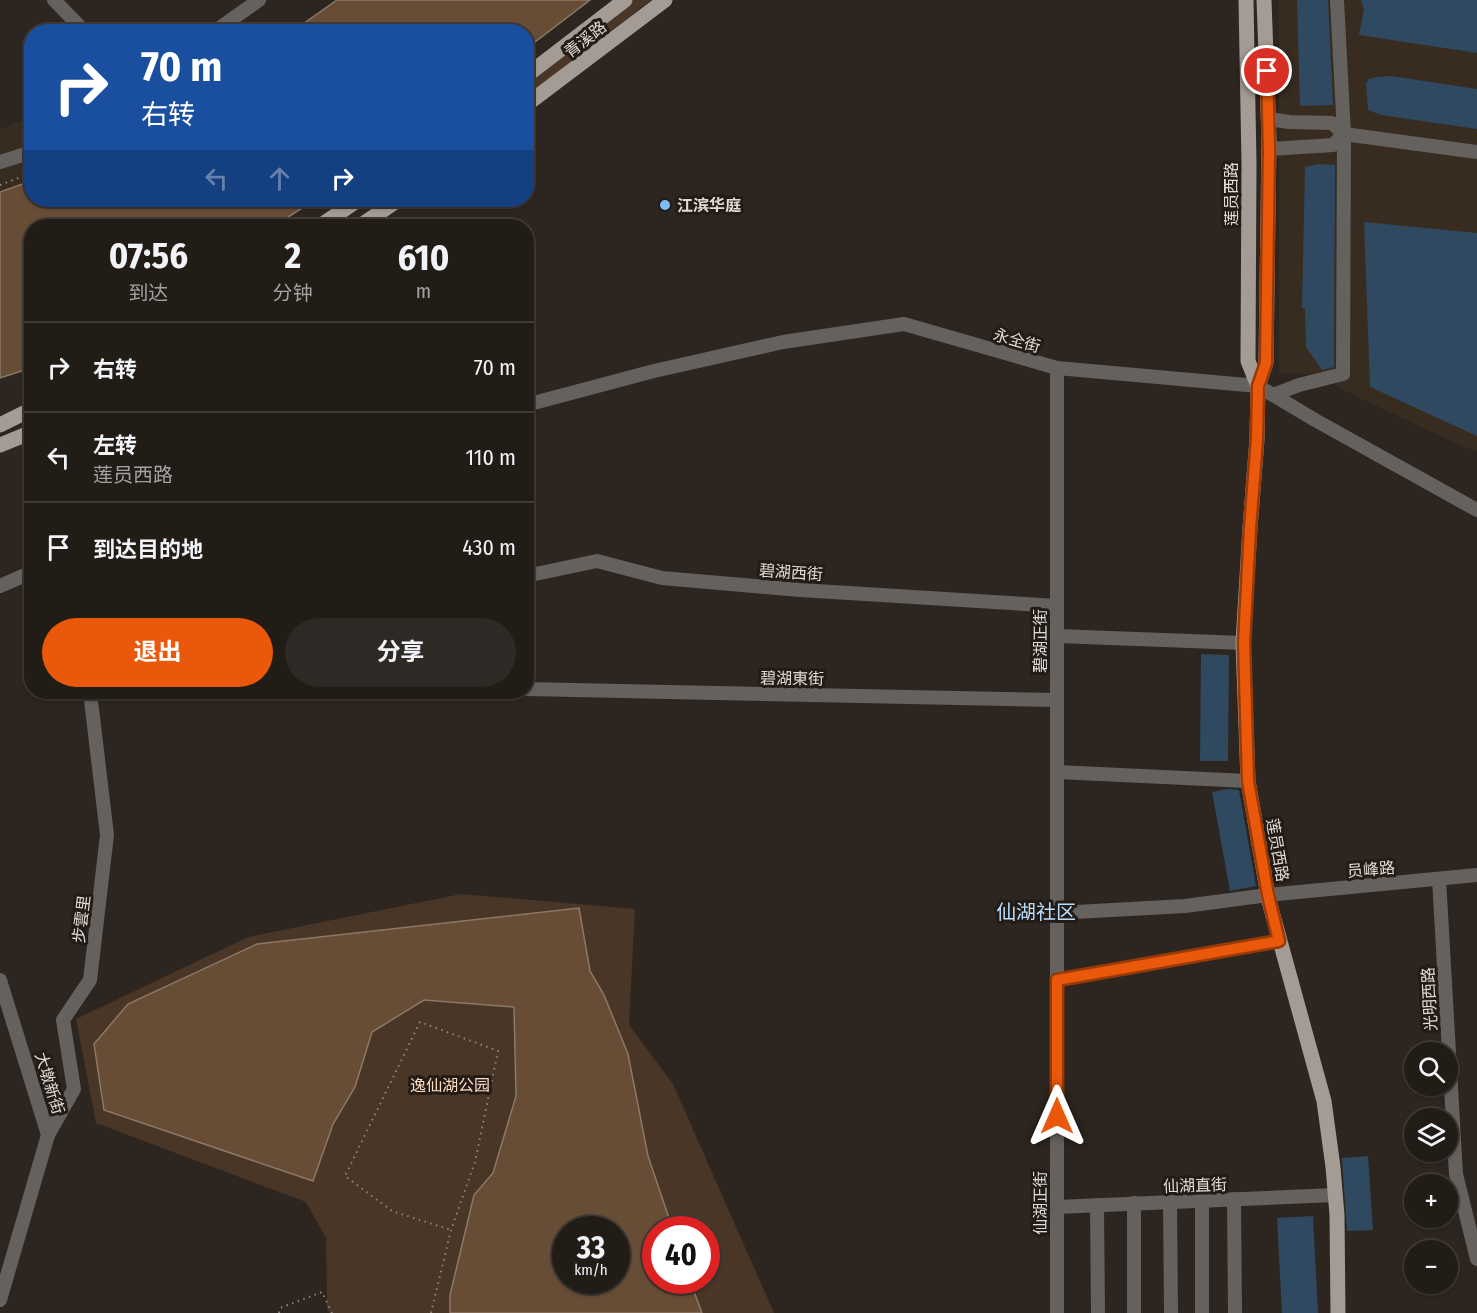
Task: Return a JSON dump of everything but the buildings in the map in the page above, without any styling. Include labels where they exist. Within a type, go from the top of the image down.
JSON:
[{"type":"main road","name":"青溪路","points":[[534,70],[625,0]]},
{"type":"main road","name":"青溪路","points":[[534,99],[664,0]]},
{"type":"main road","name":"莲员西路","points":[[1246,0],[1249,163],[1248,361],[1258,386]]},
{"type":"main road","name":"莲员西路","points":[[1264,0],[1269,119],[1266,363],[1258,386],[1257,439],[1244,643],[1248,781],[1268,895],[1324,1101],[1334,1167],[1338,1313]]},
{"type":"main road","points":[[330,219],[348,207]]},
{"type":"main road","points":[[370,219],[388,207]]},
{"type":"main road","points":[[0,425],[24,413]]},
{"type":"main road","points":[[0,445],[24,435]]},
{"type":"street","points":[[54,0],[77,24]]},
{"type":"street","points":[[225,24],[259,0]]},
{"type":"street","points":[[1273,394],[1343,374],[1344,134],[1336,0]]},
{"type":"street","points":[[1269,119],[1332,123],[1344,134],[1477,152]]},
{"type":"street","points":[[1269,149],[1333,145],[1344,134]]},
{"type":"street","points":[[0,162],[24,154]]},
{"type":"street","name":"永全街","points":[[534,403],[654,371],[783,342],[904,324],[1057,368],[1258,386],[1477,510]]},
{"type":"street","name":"碧湖正街","points":[[1057,368],[1057,913]]},
{"type":"street","name":"碧湖西街","points":[[534,574],[597,561],[662,578],[800,590],[1057,606]]},
{"type":"street","points":[[0,586],[24,576]]},
{"type":"street","points":[[1057,636],[1244,643]]},
{"type":"street","name":"碧湖東街","points":[[534,689],[1057,700]]},
{"type":"street","name":"步雲里","points":[[48,1135],[74,1089],[63,1020],[90,980],[107,835],[91,699]]},
{"type":"street","points":[[1057,772],[1248,781]]},
{"type":"street","name":"员峰路","points":[[1057,913],[1185,906],[1268,895],[1477,875]]},
{"type":"street","name":"光明西路","points":[[1439,879],[1456,1174],[1477,1260]]},
{"type":"street","name":"仙湖正街","points":[[1057,913],[1057,1313]]},
{"type":"street","points":[[1057,980],[1279,941]]},
{"type":"street","name":"大墩新街","points":[[0,980],[48,1135],[0,1300]]},
{"type":"street","name":"仙湖直街","points":[[1057,1206],[1335,1195]]},
{"type":"street","points":[[1234,1199],[1235,1313]]},
{"type":"street","points":[[1202,1201],[1202,1313]]},
{"type":"street","points":[[1170,1202],[1171,1313]]},
{"type":"street","points":[[1134,1203],[1134,1313]]},
{"type":"street","points":[[1097,1205],[1098,1313]]},
{"type":"path","points":[[0,185],[24,176]]},
{"type":"path","points":[[431,1313],[451,1230],[475,1162],[498,1051],[420,1022],[345,1176],[392,1211],[451,1230]]},
{"type":"path","points":[[279,1313],[280,1308],[322,1292],[332,1313]]},
{"type":"shaded area","points":[[337,0],[590,0],[534,43],[534,24],[303,24]]},
{"type":"shaded area","points":[[1279,0],[1477,0],[1477,451],[1457,444],[1343,390],[1325,375],[1279,373]]},
{"type":"shaded area","points":[[24,120],[24,187],[0,196],[0,129]]},
{"type":"shaded area","points":[[24,183],[24,207],[304,207],[285,219],[24,219],[24,370],[0,378],[0,192]]},
{"type":"shaded area","points":[[579,908],[590,971],[604,995],[628,1054],[648,1156],[668,1216],[642,1216],[642,1294],[695,1294],[702,1313],[450,1313],[450,1295],[474,1195],[493,1173],[516,1096],[514,1007],[424,1000],[372,1032],[355,1087],[333,1124],[313,1181],[104,1110],[94,1044],[128,1004],[257,944]]},
{"type":"green space","points":[[634,0],[651,0],[534,91],[534,80]]},
{"type":"green space","name":"逸仙湖公园","points":[[461,894],[635,909],[629,1025],[673,1084],[774,1313],[330,1313],[327,1309],[326,1238],[306,1202],[96,1123],[76,1019],[248,937]]},
{"type":"place","name":"江滨华庭","points":[[665,205]]},
{"type":"district","name":"仙湖社区","points":[[1036,912]]},
{"type":"route","points":[[1057,1116],[1057,980],[1279,941],[1268,895],[1248,781],[1244,643],[1257,439],[1258,386],[1266,363],[1269,149],[1267,71]]}]
